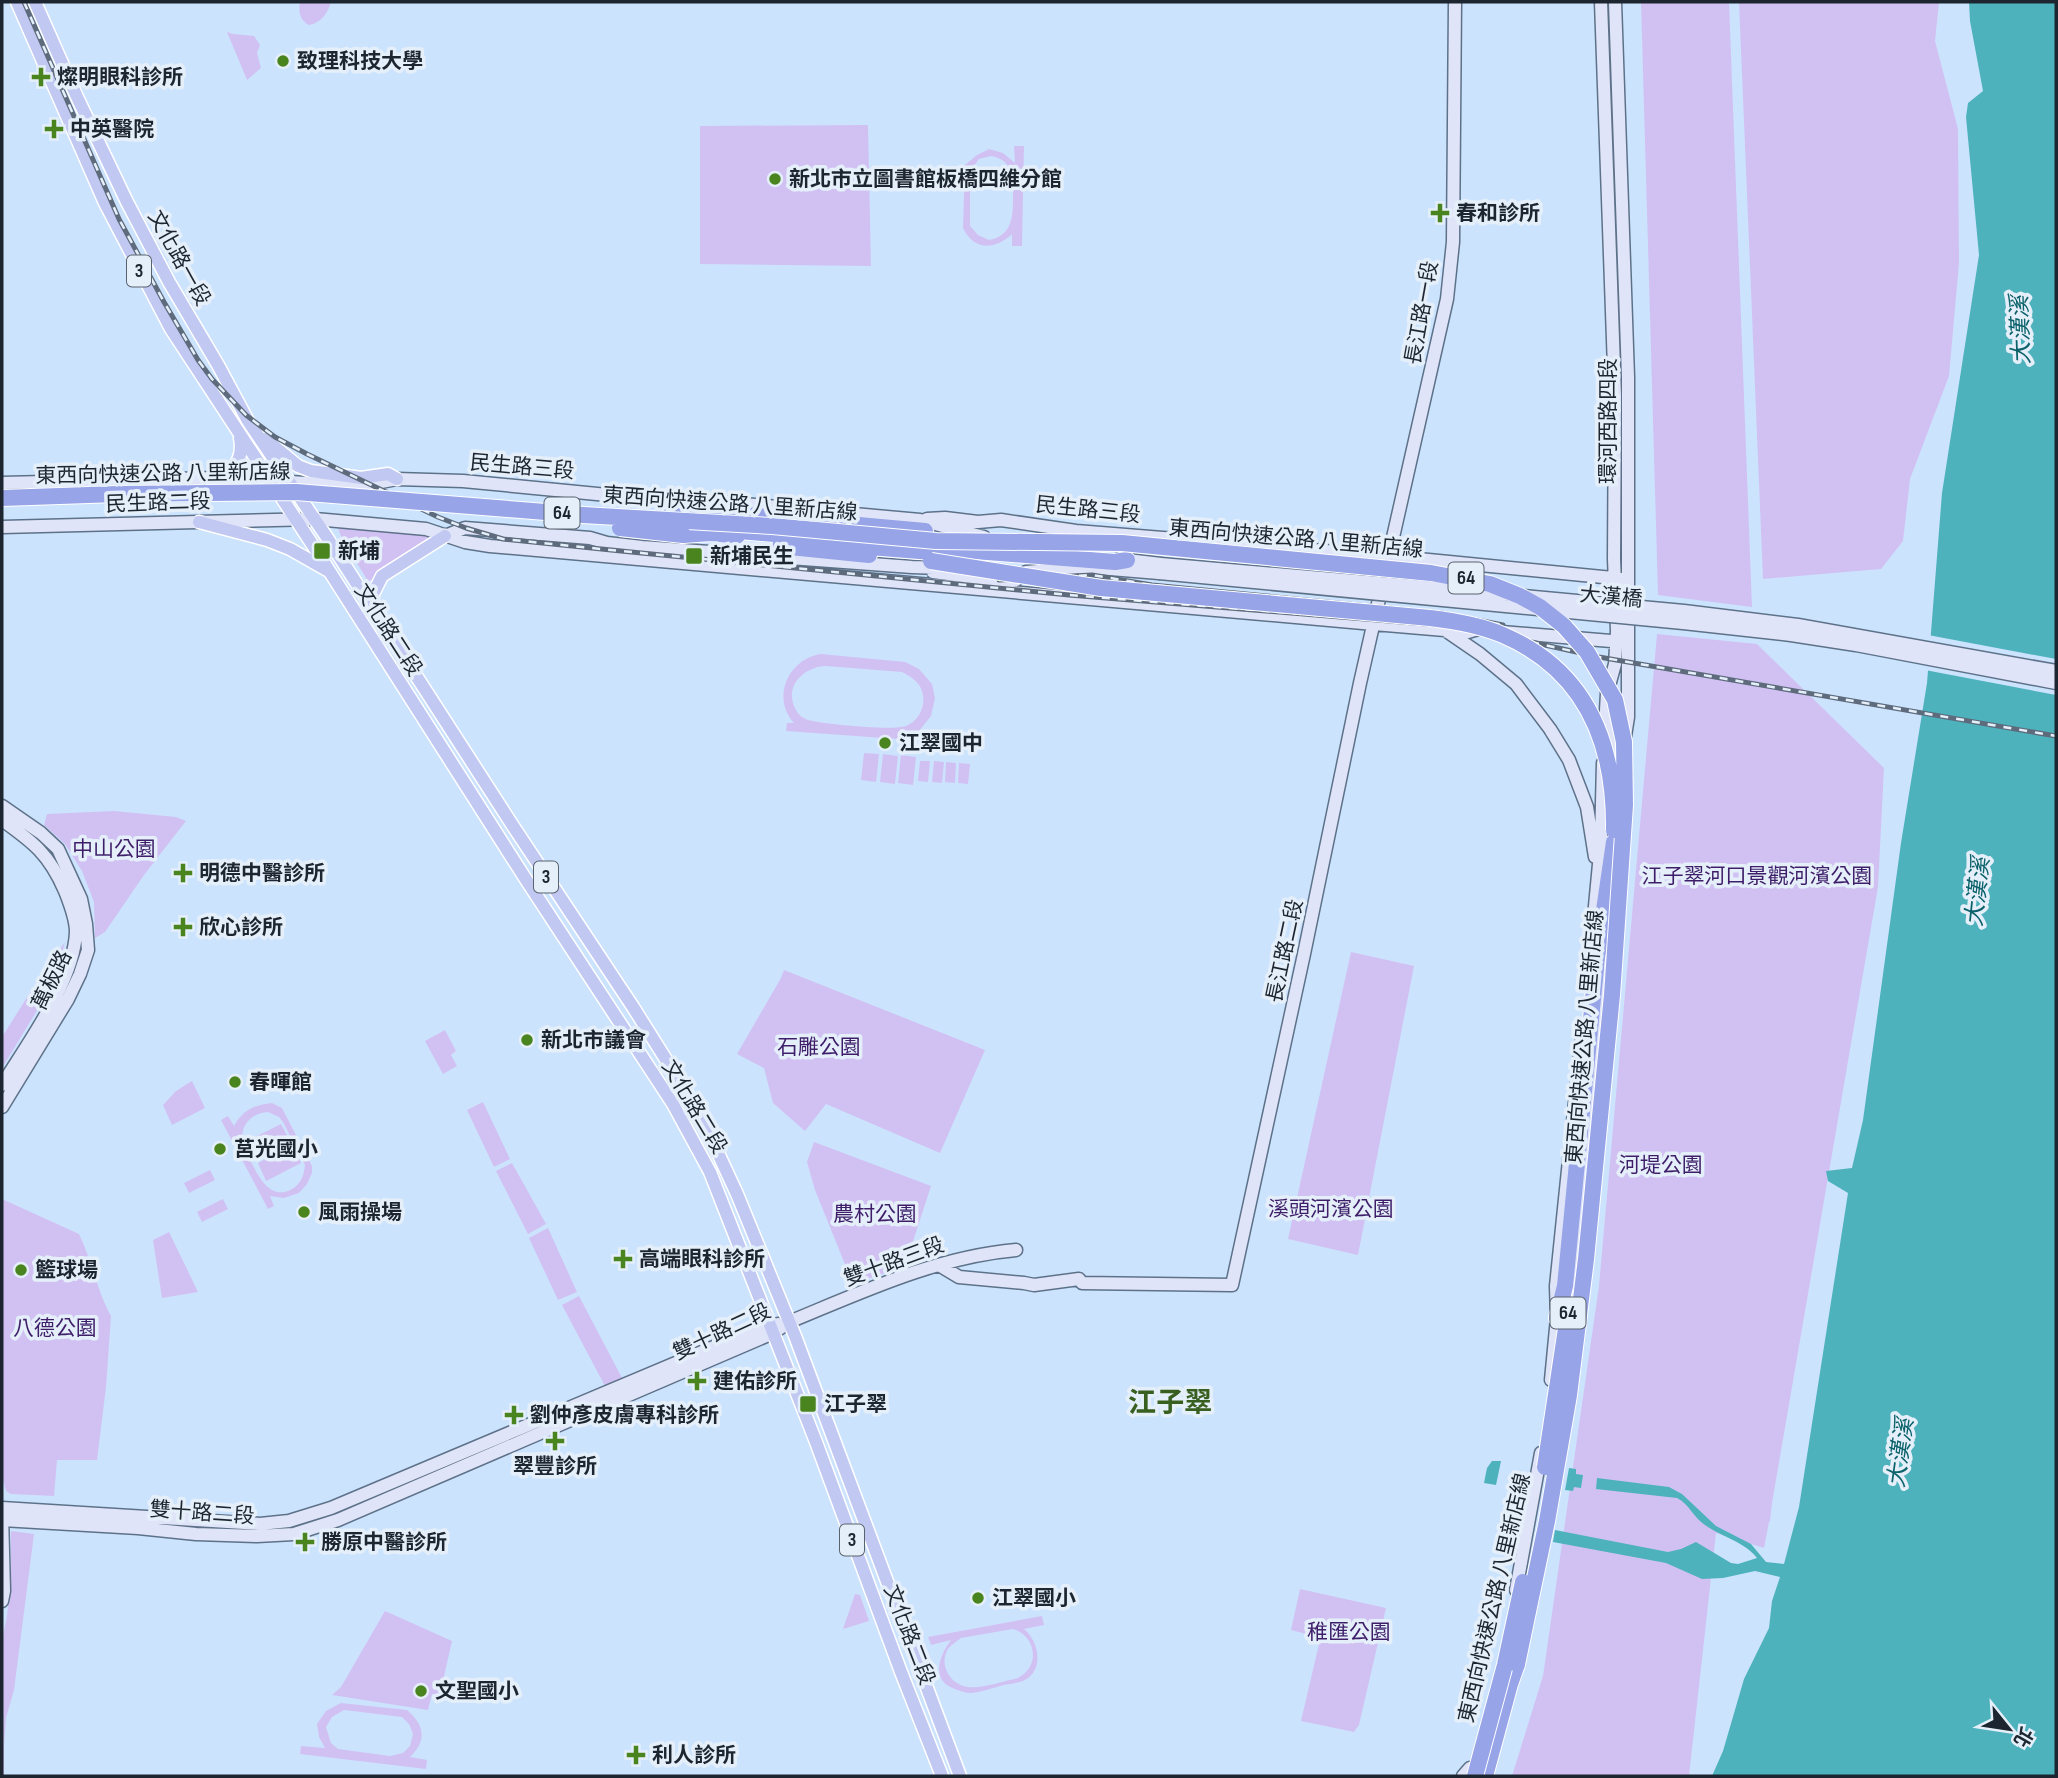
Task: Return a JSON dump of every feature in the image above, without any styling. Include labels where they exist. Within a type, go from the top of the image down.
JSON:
[{"type":"highway","name":"東西向快速公路 八里新店線","points":[[2,498],[296,492],[684,529],[931,561],[1101,588],[1464,623],[1503,635],[1545,660],[1585,704],[1601,736],[1614,799],[1615,840],[1577,1255],[1538,1520],[1505,1665],[1471,1775]]},
{"type":"highway","name":"東西向快速公路 八里新店線","points":[[2,508],[128,502],[297,500],[582,524],[684,529],[772,527],[936,541],[1122,543],[1431,573],[1490,584],[1540,607],[1564,626],[1587,652],[1615,700],[1624,742],[1625,806],[1612,995],[1586,1259],[1569,1395],[1517,1664],[1485,1776]]},
{"type":"highway","points":[[659,500],[682,509],[804,521],[925,531],[1081,536],[1122,543]]},
{"type":"highway","points":[[684,529],[933,550],[1115,562],[1127,560]]},
{"type":"highway","points":[[933,550],[1025,561],[1088,564],[1102,568]]},
{"type":"highway","points":[[1564,1322],[1564,1286],[1597,958],[1615,840]]},
{"type":"highway","points":[[1493,1776],[1517,1687],[1517,1664]]},
{"type":"main road","name":"文化路一段","points":[[17,2],[90,172],[120,233],[172,329],[294,519]]},
{"type":"main road","name":"文化路一段","points":[[36,2],[77,97],[169,282],[256,432],[315,519]]},
{"type":"main road","points":[[256,432],[298,466],[311,471],[361,478],[388,474],[397,479]]},
{"type":"main road","points":[[217,478],[226,475],[238,461],[241,443],[239,435]]},
{"type":"main road","name":"文化路二段","points":[[294,519],[673,1104],[710,1172],[942,1776]]},
{"type":"main road","name":"文化路二段","points":[[315,519],[699,1112],[733,1184],[789,1322],[960,1776]]},
{"type":"main road","points":[[198,522],[267,540],[327,570]]},
{"type":"main road","points":[[372,606],[373,594],[382,576],[445,536]]},
{"type":"street","name":"長江路一段","points":[[1375,620],[1448,293],[1453,242],[1455,2]]},
{"type":"street","name":"環河西路四段","points":[[1601,2],[1615,396],[1614,559],[1622,579]]},
{"type":"street","name":"環河西路四段","points":[[1615,2],[1628,377],[1622,579],[1628,717],[1624,743],[1623,813],[1615,840]]},
{"type":"street","name":"民生路二段","points":[[2,483],[217,478],[289,481]]},
{"type":"street","name":"民生路三段","points":[[289,481],[360,486],[397,479],[463,481],[659,500],[678,498],[920,520],[1002,520],[1076,531],[1388,556],[1622,579]]},
{"type":"street","points":[[445,536],[465,528],[590,538],[634,537],[637,533],[635,497]]},
{"type":"street","name":"民生路二段","points":[[2,527],[315,519]]},
{"type":"street","points":[[315,519],[426,529],[465,542],[491,546],[1077,597],[1470,626],[1478,629],[1623,642]]},
{"type":"street","name":"民生路三段","points":[[920,520],[987,538],[1127,560],[1160,568]]},
{"type":"street","points":[[590,538],[642,547],[808,558],[912,568],[988,579],[1027,581],[1102,568],[1160,568]]},
{"type":"street","points":[[773,570],[808,558]]},
{"type":"street","name":"大漢橋","points":[[1160,568],[1540,597],[1785,623],[2056,671]]},
{"type":"street","name":"大漢橋","points":[[1160,568],[1791,635],[2056,683]]},
{"type":"street","points":[[1375,620],[1444,630],[1468,632],[1478,629]]},
{"type":"street","name":"長江路二段","points":[[939,1265],[959,1277],[1034,1285],[1079,1279],[1082,1283],[1232,1285],[1375,620]]},
{"type":"street","points":[[1444,630],[1480,654],[1516,684],[1550,729],[1569,760],[1587,807],[1597,878]]},
{"type":"street","name":"環河西路四段","points":[[1471,1775],[1508,1676],[1536,1558],[1560,1474],[1574,1375],[1556,1286],[1601,843],[1607,693],[1623,642]]},
{"type":"street","name":"環河西路四段","points":[[1471,1775],[1511,1620],[1564,1322],[1606,978],[1615,840],[1615,664]]},
{"type":"street","name":"萬板路","points":[[2,806],[41,833],[58,849],[80,899],[88,950],[68,999],[2,1107]]},
{"type":"street","name":"萬板路","points":[[2,820],[42,851],[60,880],[76,930],[73,955],[62,985],[2,1085]]},
{"type":"street","name":"雙十路三段","points":[[789,1322],[908,1274],[985,1253],[1016,1250]]},
{"type":"street","name":"雙十路二段","points":[[2,1515],[204,1534],[294,1534],[347,1516],[789,1322]]},
{"type":"street","points":[[2,1515],[3,1596]]},
{"type":"green space","points":[[300,2],[331,2],[323,17],[309,25],[300,15]]},
{"type":"green space","points":[[1641,2],[1729,2],[1752,607],[1658,595]]},
{"type":"green space","points":[[1739,2],[1939,2],[1935,41],[1958,129],[1959,263],[1949,376],[1910,479],[1903,541],[1881,569],[1763,579]]},
{"type":"green space","points":[[227,32],[254,36],[260,45],[257,53],[261,68],[247,80]]},
{"type":"green space","points":[[868,125],[871,266],[700,264],[700,126]]},
{"type":"green space","points":[[1014,146],[1024,146],[1022,246],[1012,246],[1012,234],[999,243],[985,246],[979,244],[968,236],[963,228],[965,165],[989,149],[1003,153],[1015,163]],"holes":[[[991,156],[1007,165],[1012,176],[1013,210],[1007,229],[997,238],[989,240],[978,235],[970,226],[970,171],[979,159]]]},
{"type":"green space","points":[[337,525],[445,536],[382,576],[368,581],[342,539]]},
{"type":"green space","name":"江子翠河口景觀河濱公園","points":[[1657,634],[1757,644],[1884,768],[1878,887],[1770,1521],[1764,1548],[1716,1533],[1689,1776],[1512,1776],[1543,1676],[1599,1286]]},
{"type":"green space","points":[[821,654],[905,662],[919,669],[932,684],[935,698],[931,716],[919,731],[925,732],[925,741],[786,731],[787,723],[794,723],[784,702],[787,681],[792,671],[809,657]],"holes":[[[818,667],[902,672],[916,681],[923,695],[920,714],[906,726],[873,727],[808,720],[798,714],[793,702],[792,694],[797,680]]]},
{"type":"green space","points":[[864,753],[879,754],[876,782],[861,780]]},
{"type":"green space","points":[[883,754],[898,756],[895,784],[880,782]]},
{"type":"green space","points":[[901,755],[916,757],[913,785],[898,783]]},
{"type":"green space","points":[[920,761],[930,761],[928,782],[918,781]]},
{"type":"green space","points":[[934,761],[944,762],[942,783],[932,782]]},
{"type":"green space","points":[[946,762],[956,763],[955,783],[945,782]]},
{"type":"green space","points":[[959,763],[970,764],[968,784],[958,783]]},
{"type":"green space","name":"中山公園","points":[[114,811],[176,817],[186,821],[105,932],[95,938],[94,902],[82,871],[65,844],[44,825],[47,814]]},
{"type":"green space","points":[[65,942],[55,981],[2,1068],[2,1037]]},
{"type":"green space","name":"溪頭河濱公園","points":[[1351,952],[1414,966],[1358,1255],[1288,1239]]},
{"type":"green space","name":"石雕公園","points":[[784,970],[985,1050],[940,1153],[826,1104],[805,1131],[773,1103],[764,1068],[737,1054]]},
{"type":"green space","points":[[445,1030],[456,1051],[451,1055],[457,1066],[443,1074],[425,1041]]},
{"type":"green space","points":[[192,1081],[205,1108],[172,1125],[163,1105],[176,1091]]},
{"type":"green space","points":[[483,1102],[510,1159],[494,1167],[467,1110]]},
{"type":"green space","points":[[272,1103],[282,1108],[312,1166],[312,1173],[299,1193],[284,1198],[270,1196],[274,1206],[268,1209],[221,1120],[228,1116],[234,1126],[245,1112]],"holes":[[[268,1112],[279,1117],[305,1165],[298,1185],[282,1192],[266,1186],[254,1168],[242,1141],[243,1129],[252,1117]]]},
{"type":"green space","points":[[281,1124],[290,1141],[255,1159],[247,1141]]},
{"type":"green space","name":"農村公園","points":[[814,1142],[931,1186],[905,1266],[853,1284],[815,1190],[807,1162]]},
{"type":"green space","points":[[292,1145],[301,1163],[266,1181],[258,1163]]},
{"type":"green space","points":[[512,1163],[546,1224],[528,1234],[496,1171]]},
{"type":"green space","points":[[210,1170],[215,1180],[189,1193],[184,1183]]},
{"type":"green space","name":"八德公園","points":[[2,1199],[79,1234],[111,1316],[97,1460],[57,1460],[54,1496],[11,1494],[6,1491],[2,1476]]},
{"type":"green space","points":[[223,1199],[228,1209],[202,1222],[197,1212]]},
{"type":"green space","points":[[548,1228],[577,1292],[558,1300],[529,1238]]},
{"type":"green space","points":[[169,1232],[198,1292],[162,1298],[153,1240]]},
{"type":"green space","points":[[579,1296],[622,1378],[605,1386],[562,1305]]},
{"type":"green space","points":[[11,1531],[34,1534],[14,1690],[6,1718],[2,1776],[2,1640],[11,1573]]},
{"type":"green space","name":"稚匯公園","points":[[1300,1589],[1386,1608],[1359,1725],[1354,1732],[1301,1721],[1319,1644],[1313,1642],[1314,1636],[1291,1630]]},
{"type":"green space","points":[[855,1594],[860,1595],[869,1621],[843,1629]]},
{"type":"green space","points":[[385,1611],[452,1641],[440,1694],[432,1694],[428,1710],[332,1695],[341,1687]]},
{"type":"green space","points":[[1042,1616],[1044,1625],[1024,1629],[1036,1647],[1037,1662],[1031,1675],[1020,1682],[971,1693],[947,1685],[942,1680],[940,1660],[951,1640],[931,1645],[928,1637]],"holes":[[[1013,1629],[1031,1644],[1033,1659],[1025,1673],[1018,1678],[986,1686],[968,1687],[956,1682],[945,1668],[945,1655],[961,1638]]]},
{"type":"green space","points":[[341,1703],[407,1710],[417,1721],[422,1733],[419,1745],[410,1757],[427,1760],[426,1769],[300,1754],[301,1746],[325,1748],[319,1737],[317,1724],[326,1711]],"holes":[[[344,1710],[402,1717],[413,1734],[410,1746],[403,1753],[390,1756],[338,1749],[331,1743],[326,1727],[332,1717]]]},
{"type":"water","name":"大漢溪","points":[[1969,2],[2056,2],[2056,1776],[1712,1776],[1723,1751],[1744,1679],[1769,1628],[1772,1601],[1780,1577],[1755,1571],[1723,1578],[1702,1579],[1666,1563],[1553,1542],[1555,1530],[1668,1552],[1696,1542],[1731,1563],[1738,1564],[1757,1558],[1746,1548],[1705,1525],[1677,1498],[1596,1489],[1597,1478],[1669,1487],[1682,1494],[1716,1526],[1751,1544],[1766,1562],[1784,1564],[1799,1507],[1848,1193],[1828,1181],[1826,1171],[1852,1168],[1863,1120],[1901,843],[1927,683],[1942,493],[1979,255],[1966,117],[1968,103],[1983,91]]},
{"type":"water","points":[[1492,1461],[1501,1461],[1496,1485],[1484,1483],[1487,1468]]},
{"type":"water","points":[[1569,1468],[1576,1469],[1576,1474],[1583,1475],[1581,1488],[1574,1487],[1573,1491],[1565,1490]]},
{"type":"pier","points":[[1928,635],[2056,659],[2056,695],[1925,670]]},
{"type":"railway","points":[[24,2],[119,219],[164,302],[212,379],[246,415],[275,437],[438,517],[466,528],[503,539],[621,551],[1069,595],[1450,626],[1599,657],[2056,736]]},
{"type":"railway","points":[[999,580],[1092,575],[1152,585],[1441,613],[1503,625]]},
{"type":"place","name":"致理科技大學","points":[[283,61]]},
{"type":"place","name":"燦明眼科診所","points":[[41,77]]},
{"type":"place","name":"中英醫院","points":[[54,129]]},
{"type":"place","name":"新北市立圖書館板橋四維分館","points":[[775,179]]},
{"type":"place","name":"春和診所","points":[[1440,213]]},
{"type":"place","name":"新埔","points":[[322,551]]},
{"type":"place","name":"新埔民生","points":[[694,556]]},
{"type":"place","name":"江翠國中","points":[[885,743]]},
{"type":"place","name":"明德中醫診所","points":[[183,873]]},
{"type":"place","name":"欣心診所","points":[[183,927]]},
{"type":"place","name":"新北市議會","points":[[527,1040]]},
{"type":"place","name":"春暉館","points":[[235,1082]]},
{"type":"place","name":"莒光國小","points":[[220,1149]]},
{"type":"place","name":"風雨操場","points":[[304,1212]]},
{"type":"place","name":"高端眼科診所","points":[[623,1259]]},
{"type":"place","name":"籃球場","points":[[21,1270]]},
{"type":"place","name":"建佑診所","points":[[697,1381]]},
{"type":"place","name":"江子翠","points":[[808,1404]]},
{"type":"place","name":"劉仲彥皮膚專科診所","points":[[514,1415]]},
{"type":"place","name":"翠豐診所","points":[[555,1441]]},
{"type":"place","name":"勝原中醫診所","points":[[305,1542]]},
{"type":"place","name":"江翠國小","points":[[978,1598]]},
{"type":"place","name":"文聖國小","points":[[421,1691]]},
{"type":"place","name":"利人診所","points":[[636,1755]]},
{"type":"district","name":"江子翠","points":[[1170,1403]]},
{"type":"park label","name":"河堤公園","points":[[1661,1165]]}]
